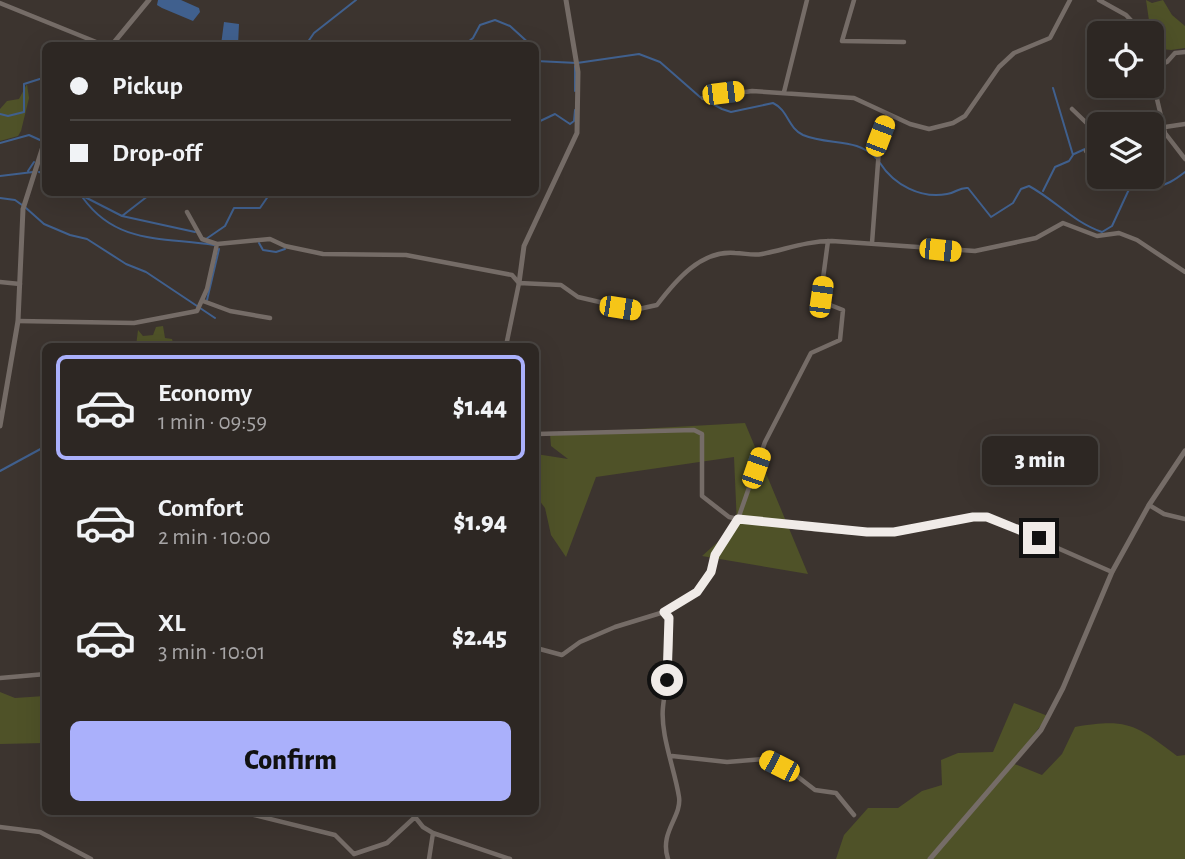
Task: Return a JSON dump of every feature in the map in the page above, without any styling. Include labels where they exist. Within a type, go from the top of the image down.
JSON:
[{"type":"street","points":[[112,42],[149,0]]},
{"type":"street","points":[[507,343],[524,246],[577,133],[578,72],[566,0]]},
{"type":"street","points":[[784,93],[807,0]]},
{"type":"street","points":[[854,0],[842,41],[904,42]]},
{"type":"street","points":[[703,98],[739,91],[854,99],[888,115],[929,129],[953,123],[965,116],[999,67],[1014,52],[1050,38],[1070,0]]},
{"type":"street","points":[[1099,0],[1131,21]]},
{"type":"street","points":[[0,3],[99,42]]},
{"type":"street","points":[[1164,63],[1175,53],[1185,52]]},
{"type":"street","points":[[1072,109],[1087,123]]},
{"type":"street","points":[[872,243],[880,136],[888,115]]},
{"type":"street","points":[[1164,126],[1185,124]]},
{"type":"street","points":[[1164,128],[1185,159]]},
{"type":"street","points":[[0,426],[18,321],[24,207],[42,149]]},
{"type":"street","points":[[187,212],[202,239],[216,248],[270,239],[285,246],[323,254],[406,254],[512,275],[519,284]]},
{"type":"street","points":[[519,284],[561,285],[578,297],[627,309],[646,309],[657,306],[672,285],[702,259],[726,254],[762,254],[813,241],[975,251],[1036,238],[1063,223],[1097,236],[1119,233],[1137,240],[1185,272]]},
{"type":"street","points":[[539,649],[562,655],[580,642],[615,627],[664,612],[697,592],[711,572],[715,555],[738,519],[765,442],[811,353],[840,340],[843,310],[820,301],[828,241]]},
{"type":"street","points":[[18,321],[134,323],[198,309],[203,301],[216,248]]},
{"type":"street","points":[[0,282],[20,284]]},
{"type":"street","points":[[203,301],[230,311],[270,318]]},
{"type":"street","points":[[539,434],[694,430],[702,435],[702,496],[729,517],[867,532],[894,532],[973,517],[987,517],[1112,572]]},
{"type":"street","points":[[930,859],[1041,730],[1063,688],[1112,572],[1149,505],[1185,451]]},
{"type":"street","points":[[1149,505],[1164,514],[1185,519]]},
{"type":"street","points":[[664,612],[669,618],[670,634],[662,711],[679,797],[664,846],[668,859]]},
{"type":"street","points":[[0,678],[42,674]]},
{"type":"street","points":[[672,756],[727,762],[765,759],[793,773],[815,790],[836,793],[854,815]]},
{"type":"street","points":[[254,815],[335,835],[353,856],[387,843],[414,818]]},
{"type":"street","points":[[412,815],[433,833],[510,859]]},
{"type":"street","points":[[0,827],[40,832],[91,859]]},
{"type":"street","points":[[429,859],[433,833]]},
{"type":"green space","points":[[1146,0],[1152,3],[1163,0],[1172,15],[1185,26],[1185,48],[1164,49],[1164,21],[1149,21]]},
{"type":"green space","points":[[27,84],[29,98],[21,131],[18,136],[0,141],[0,109],[7,101],[19,99]]},
{"type":"green space","points":[[163,326],[165,338],[172,339],[173,343],[136,343],[138,330],[143,336],[153,335],[156,327]]},
{"type":"green space","points":[[745,423],[808,574],[702,556],[737,525],[734,457],[596,477],[566,557],[551,535],[545,508],[539,500],[539,454],[568,459],[551,446],[550,434]]},
{"type":"green space","points":[[0,692],[15,698],[42,696],[42,743],[0,744]]},
{"type":"green space","points":[[1014,703],[1048,716],[1012,763],[1042,775],[1062,754],[1075,727],[1093,724],[1130,726],[1177,756],[1185,755],[1185,859],[836,859],[844,835],[868,808],[898,808],[922,791],[942,785],[941,760],[958,753],[993,752]]},
{"type":"water","points":[[158,0],[181,0],[199,8],[200,12],[193,21],[157,5]]},
{"type":"water","points":[[224,22],[239,24],[238,42],[221,42]]},
{"type":"waterway","points":[[308,42],[314,33],[356,0]]},
{"type":"waterway","points":[[468,42],[480,25],[495,20],[510,26],[528,42]]},
{"type":"waterway","points":[[539,61],[577,63],[639,54],[660,62],[700,97],[722,109],[731,112],[773,103],[803,135],[852,145],[869,152],[877,159]]},
{"type":"waterway","points":[[575,66],[575,91]]},
{"type":"waterway","points":[[0,114],[8,116],[24,112],[24,84],[42,78]]},
{"type":"waterway","points":[[1043,191],[1055,167],[1069,161],[1073,155],[1053,88]]},
{"type":"waterway","points":[[539,122],[555,114],[570,124],[574,121],[575,110]]},
{"type":"waterway","points":[[0,143],[29,135],[40,140]]},
{"type":"waterway","points":[[1074,154],[1085,149]]},
{"type":"waterway","points":[[28,171],[34,162]]},
{"type":"waterway","points":[[880,163],[900,184],[918,192],[937,195],[968,188],[991,217],[1013,203],[1021,189],[1029,186],[1082,223],[1102,232],[1112,226],[1131,185],[1162,185],[1185,172]]},
{"type":"waterway","points":[[0,176],[33,172]]},
{"type":"waterway","points":[[83,196],[122,216],[148,196]]},
{"type":"waterway","points":[[206,239],[225,226],[234,208],[260,208],[268,196]]},
{"type":"waterway","points":[[0,198],[15,200],[22,205]]},
{"type":"waterway","points":[[83,198],[96,213],[126,231],[160,239],[214,245]]},
{"type":"waterway","points":[[26,208],[44,224],[87,239],[126,264],[146,272],[215,318]]},
{"type":"waterway","points":[[122,216],[195,232]]},
{"type":"waterway","points":[[259,243],[263,250],[276,252],[285,249]]},
{"type":"waterway","points":[[207,300],[219,249]]},
{"type":"waterway","points":[[0,471],[42,448]]},
{"type":"route","points":[[667,680],[670,634],[669,618],[664,612],[697,592],[705,582],[711,572],[715,555],[738,519],[785,526],[894,532],[931,523],[987,517],[1039,538]]}]
